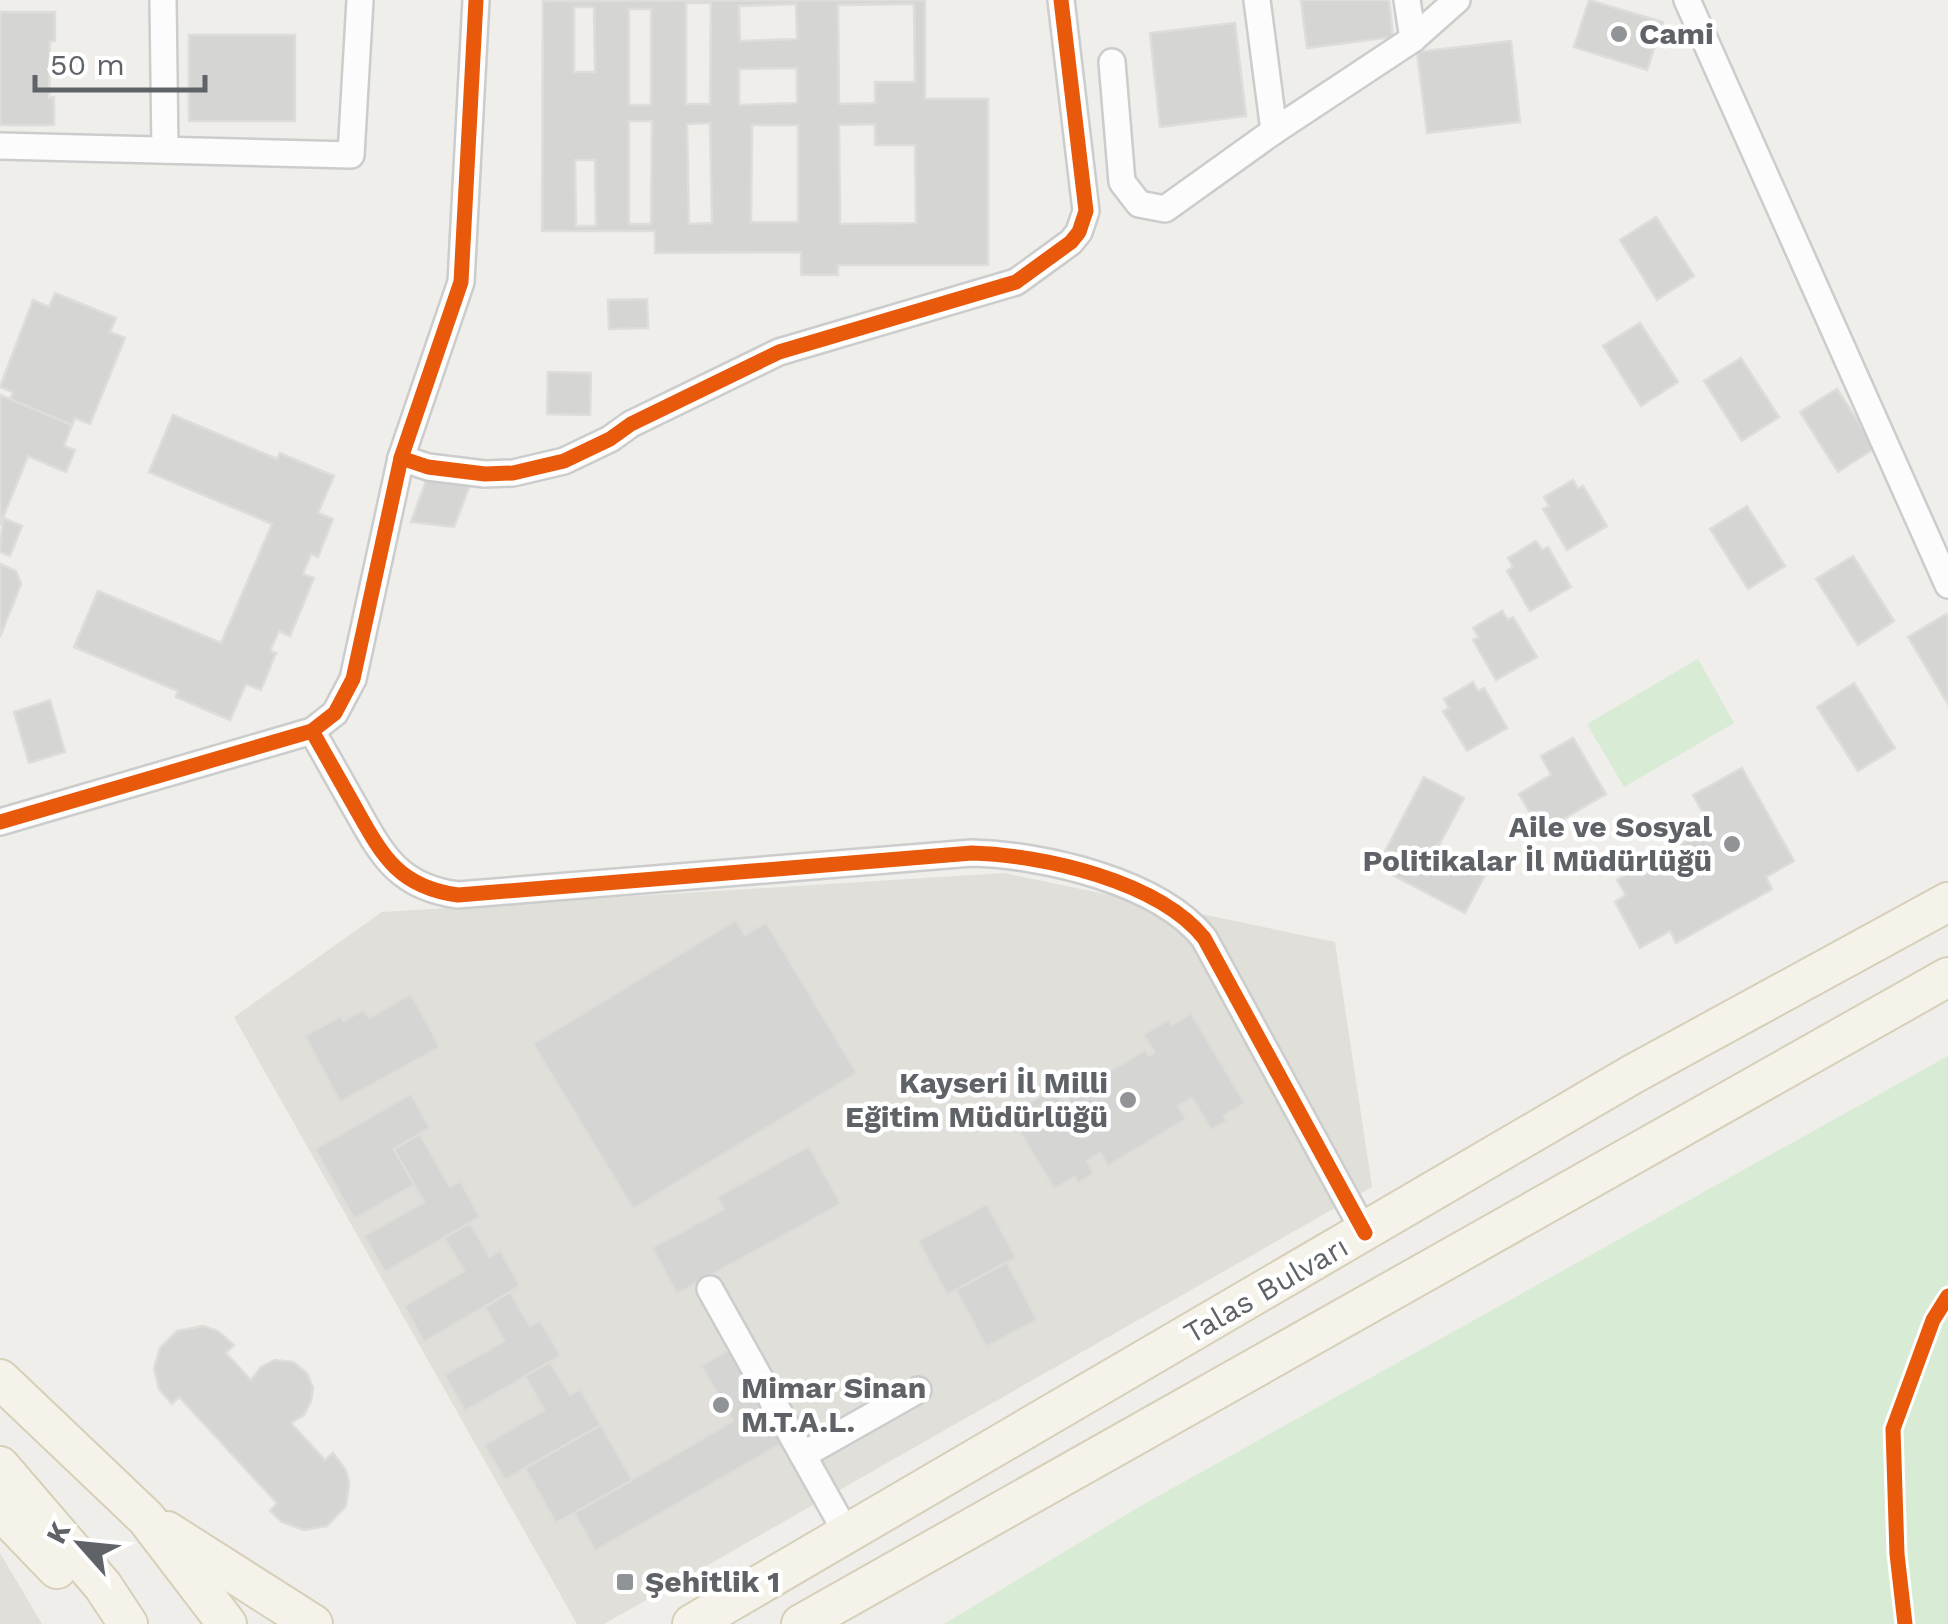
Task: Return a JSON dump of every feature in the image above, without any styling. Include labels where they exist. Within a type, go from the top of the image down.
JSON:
[{"type":"main road","name":"Talas Bulvarı","points":[[692,1624],[1633,1074],[1948,902]]},
{"type":"main road","name":"Talas Bulvarı","points":[[801,1624],[1948,977]]},
{"type":"main road","points":[[840,1602],[995,1543],[1948,1006]]},
{"type":"main road","points":[[0,1379],[146,1518],[227,1624]]},
{"type":"main road","points":[[0,1466],[103,1586],[128,1624]]},
{"type":"main road","points":[[0,1510],[108,1624]]},
{"type":"main road","points":[[146,1518],[313,1624]]},
{"type":"street","points":[[163,0],[165,150]]},
{"type":"street","points":[[0,146],[352,155],[360,0]]},
{"type":"street","points":[[0,822],[312,731],[334,713],[353,679],[401,458],[461,282],[476,0]]},
{"type":"street","points":[[401,458],[442,470],[485,474],[514,473],[564,461],[780,352],[1016,282],[1032,272],[1071,242],[1086,211],[1060,0]]},
{"type":"street","points":[[1256,0],[1274,131]]},
{"type":"street","points":[[1407,0],[1413,39]]},
{"type":"street","points":[[1112,62],[1122,182],[1132,198],[1148,208],[1164,209],[1413,39],[1457,0]]},
{"type":"street","points":[[1687,0],[1948,585]]},
{"type":"street","points":[[312,731],[382,854],[402,874],[442,893],[458,895],[972,853],[1051,862],[1167,904],[1204,938],[1364,1234]]},
{"type":"street","points":[[710,1289],[847,1534]]},
{"type":"street","points":[[803,1455],[918,1390]]},
{"type":"shaded area","name":"Mimar Sinan M.T.A.L.","points":[[1004,873],[1335,942],[1372,1187],[604,1624],[577,1624],[234,1017],[382,912]]},
{"type":"shaded area","points":[[0,1553],[42,1624],[0,1624]]},
{"type":"green space","points":[[1698,659],[1734,723],[1624,787],[1587,724]]},
{"type":"green space","points":[[1948,1056],[1948,1624],[944,1624],[1144,1504]]},
{"type":"building","points":[[925,0],[925,99],[988,99],[988,265],[838,265],[838,275],[801,275],[801,252],[655,253],[655,231],[542,231],[543,1]],"holes":[[[686,3],[711,3],[710,104],[686,104]],[[796,4],[797,39],[740,41],[739,6]],[[914,4],[915,82],[875,82],[875,103],[839,104],[838,5]],[[574,7],[594,7],[595,72],[574,72]],[[629,9],[651,9],[651,105],[629,105]],[[797,68],[797,103],[739,105],[739,69]],[[629,121],[652,121],[651,224],[629,224]],[[710,123],[712,223],[689,224],[687,124]],[[875,124],[875,145],[915,145],[916,223],[840,224],[839,125]],[[752,125],[798,125],[798,222],[751,222]],[[575,160],[595,160],[596,226],[576,226]]]},
{"type":"building","points":[[1301,0],[1389,0],[1393,37],[1307,48]]},
{"type":"building","name":"Cami","points":[[1589,0],[1663,22],[1647,70],[1574,47]]},
{"type":"building","points":[[0,12],[55,12],[49,98],[54,97],[54,125],[0,125]]},
{"type":"building","points":[[1235,23],[1246,116],[1160,127],[1150,33]]},
{"type":"building","points":[[189,35],[295,35],[295,121],[189,121]]},
{"type":"building","points":[[1511,41],[1520,122],[1427,133],[1417,52]]},
{"type":"building","points":[[1656,217],[1694,276],[1657,300],[1620,240]]},
{"type":"building","points":[[55,293],[116,318],[110,332],[125,338],[90,424],[75,418],[72,425],[10,399],[13,392],[0,387],[33,300],[49,307]]},
{"type":"building","points":[[647,299],[648,328],[609,329],[608,300]]},
{"type":"building","points":[[1640,323],[1678,382],[1641,406],[1603,346]]},
{"type":"building","points":[[1741,358],[1779,417],[1742,441],[1704,381]]},
{"type":"building","points":[[548,372],[591,373],[590,415],[547,414]]},
{"type":"building","points":[[1837,389],[1875,448],[1838,472],[1800,412]]},
{"type":"building","points":[[0,395],[72,425],[64,446],[75,450],[66,472],[28,456],[0,525]]},
{"type":"building","points":[[173,415],[277,459],[280,453],[334,476],[318,513],[333,519],[318,557],[311,554],[303,574],[314,578],[290,636],[279,631],[270,651],[276,653],[261,690],[246,684],[230,720],[176,697],[178,691],[74,647],[98,591],[221,643],[272,524],[149,472]]},
{"type":"building","points":[[431,467],[471,482],[454,527],[411,522]]},
{"type":"building","points":[[1573,480],[1578,489],[1583,486],[1607,526],[1567,550],[1543,509],[1549,506],[1544,497]]},
{"type":"building","points":[[1747,506],[1785,566],[1748,589],[1710,529]]},
{"type":"building","points":[[3,518],[22,526],[10,556],[0,552]]},
{"type":"building","points":[[1536,541],[1542,550],[1548,547],[1571,587],[1530,611],[1507,571],[1513,567],[1508,558]]},
{"type":"building","points":[[1853,556],[1894,621],[1858,645],[1816,579]]},
{"type":"building","points":[[0,564],[16,571],[21,584],[0,637]]},
{"type":"building","points":[[1502,611],[1508,620],[1513,617],[1537,657],[1496,680],[1473,640],[1479,637],[1473,628]]},
{"type":"building","points":[[1946,614],[1948,619],[1948,704],[1908,637]]},
{"type":"building","points":[[1473,682],[1478,691],[1484,688],[1507,728],[1467,751],[1443,711],[1449,708],[1444,699]]},
{"type":"building","points":[[1854,683],[1895,748],[1858,771],[1817,707]]},
{"type":"building","points":[[50,700],[65,752],[29,763],[14,712]]},
{"type":"building","points":[[1573,738],[1606,794],[1541,832],[1519,794],[1551,775],[1541,756]]},
{"type":"building","name":"Aile ve Sosyal Politikalar İl Müdürlüğü","points":[[1742,768],[1794,861],[1766,877],[1772,889],[1676,943],[1670,931],[1640,948],[1615,902],[1626,895],[1617,880],[1711,827],[1693,795]]},
{"type":"building","points":[[1424,777],[1464,798],[1438,847],[1486,873],[1465,913],[1377,867]]},
{"type":"building","points":[[736,920],[745,935],[766,922],[857,1073],[633,1209],[533,1044]]},
{"type":"building","points":[[411,994],[440,1047],[340,1102],[305,1036],[341,1016],[343,1021],[364,1010],[369,1018]]},
{"type":"building","name":"Kayseri İl Milli Eğitim Müdürlüğü","points":[[1191,1013],[1245,1103],[1211,1130],[1192,1098],[1178,1106],[1186,1119],[1108,1166],[1100,1153],[1087,1161],[1094,1174],[1078,1183],[1075,1177],[1054,1189],[1013,1121],[1032,1109],[1028,1104],[1054,1088],[1065,1106],[1070,1103],[1067,1097],[1145,1050],[1149,1056],[1154,1052],[1143,1035],[1169,1019],[1172,1025]]},
{"type":"building","points":[[411,1094],[430,1128],[394,1149],[414,1185],[354,1219],[315,1149]]},
{"type":"building","points":[[420,1134],[450,1187],[460,1181],[480,1217],[385,1272],[364,1236],[424,1202],[394,1149]]},
{"type":"building","points":[[809,1146],[841,1204],[677,1294],[652,1248],[724,1209],[717,1197]]},
{"type":"building","points":[[987,1204],[1016,1258],[947,1295],[918,1241]]},
{"type":"building","points":[[470,1223],[490,1257],[500,1250],[520,1286],[424,1342],[404,1306],[464,1271],[444,1238]]},
{"type":"building","points":[[1007,1262],[1037,1320],[986,1347],[956,1290]]},
{"type":"building","points":[[510,1292],[530,1326],[540,1320],[561,1356],[465,1411],[444,1375],[504,1341],[485,1307]]},
{"type":"building","points":[[203,1326],[218,1331],[234,1345],[226,1353],[251,1380],[261,1367],[275,1360],[293,1362],[307,1373],[313,1388],[311,1401],[304,1415],[291,1423],[325,1460],[333,1453],[346,1470],[349,1483],[346,1506],[327,1526],[304,1530],[282,1522],[270,1511],[277,1503],[179,1397],[172,1404],[159,1389],[154,1368],[160,1348],[177,1331]]},
{"type":"building","points":[[732,1348],[786,1441],[595,1551],[574,1513],[733,1421],[701,1366]]},
{"type":"building","points":[[550,1362],[570,1395],[580,1389],[601,1425],[505,1480],[484,1445],[544,1410],[525,1376]]},
{"type":"building","points":[[601,1425],[632,1480],[556,1523],[525,1468]]},
{"type":"cycle path","points":[[0,822],[312,731],[335,713],[353,679],[401,458],[461,282],[476,0]]},
{"type":"cycle path","points":[[401,458],[428,467],[485,474],[513,473],[564,461],[779,352],[1016,282],[1071,242],[1086,211],[1061,0]]},
{"type":"cycle path","points":[[312,731],[384,854],[406,876],[437,891],[458,895],[972,853],[1032,859],[1129,887],[1184,918],[1204,938],[1365,1233]]},
{"type":"cycle path","points":[[1905,1624],[1897,1554],[1893,1429],[1933,1320],[1948,1296]]},
{"type":"place","name":"Cami","points":[[1619,34]]},
{"type":"place","name":"Aile ve Sosyal Politikalar İl Müdürlüğü","points":[[1732,844]]},
{"type":"place","name":"Kayseri İl Milli Eğitim Müdürlüğü","points":[[1128,1100]]},
{"type":"place","name":"Mimar Sinan M.T.A.L.","points":[[721,1405]]},
{"type":"place","name":"Şehitlik 1","points":[[625,1582]]}]
